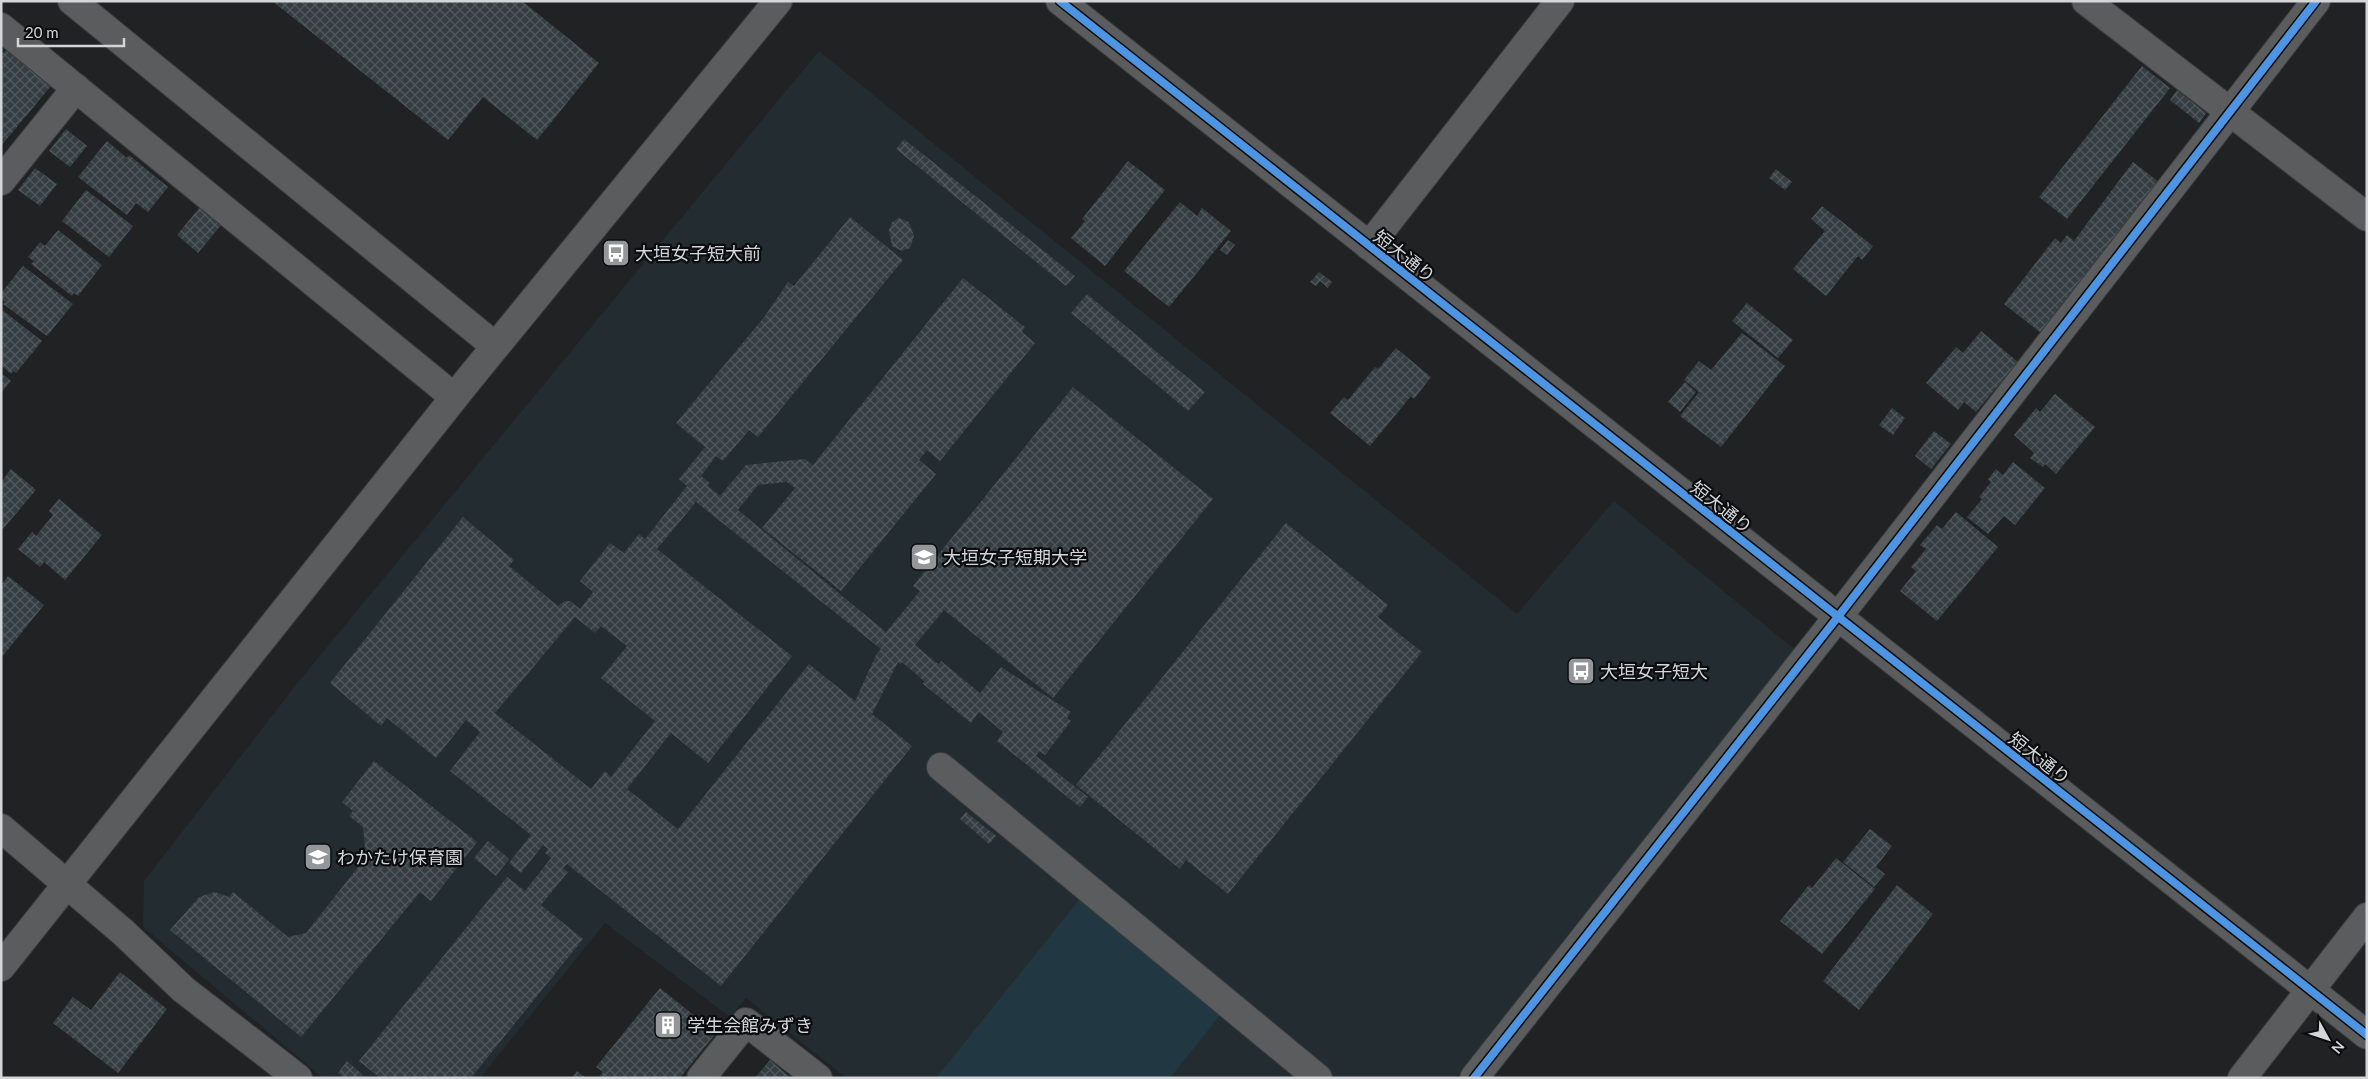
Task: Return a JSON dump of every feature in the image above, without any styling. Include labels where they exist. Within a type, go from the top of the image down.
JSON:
[{"type":"street","points":[[72,1],[491,352]]},
{"type":"street","points":[[1,967],[461,388],[778,1]]},
{"type":"street","name":"短大通り","points":[[1060,1],[1837,618],[2367,1035]]},
{"type":"street","points":[[1368,246],[1560,1]]},
{"type":"street","points":[[2086,1],[2367,217]]},
{"type":"street","points":[[1474,1078],[1837,618],[2231,113],[2316,1]]},
{"type":"street","points":[[1,27],[76,88],[461,388]]},
{"type":"street","points":[[1,180],[76,88]]},
{"type":"street","points":[[941,767],[1318,1078]]},
{"type":"street","points":[[1,828],[67,883],[184,990],[298,1078]]},
{"type":"street","points":[[2242,1078],[2367,917]]},
{"type":"street","points":[[702,1078],[746,1022],[818,1078]]},
{"type":"shaded area","name":"大垣女子短期大学","points":[[819,51],[1517,614],[1614,501],[1794,649],[1456,1078],[846,1078],[746,998],[730,1017],[605,923],[480,1078],[323,1078],[143,927],[144,881],[299,681]]},
{"type":"shaded area","points":[[1084,894],[1225,1009],[1170,1078],[936,1078]]},
{"type":"building","points":[[272,1],[522,1],[599,63],[537,140],[483,97],[448,140]]},
{"type":"building","points":[[7,49],[51,86],[1,146],[1,55]]},
{"type":"building","points":[[2142,66],[2170,88],[2067,219],[2039,197]]},
{"type":"building","points":[[2177,90],[2206,113],[2199,123],[2170,100]]},
{"type":"building","points":[[66,129],[87,146],[70,167],[49,151]]},
{"type":"building","points":[[904,139],[1075,276],[1066,286],[896,149]]},
{"type":"building","points":[[107,141],[127,158],[129,155],[168,187],[148,212],[136,203],[127,215],[78,177]]},
{"type":"building","points":[[1128,161],[1165,190],[1105,266],[1071,238],[1085,221],[1082,219]]},
{"type":"building","points":[[2133,162],[2159,182],[2041,333],[2004,304],[2055,238],[2061,243],[2067,235],[2074,241]]},
{"type":"building","points":[[35,168],[57,184],[40,206],[18,190]]},
{"type":"building","points":[[1776,169],[1792,182],[1785,190],[1769,178]]},
{"type":"building","points":[[86,190],[133,226],[109,257],[62,221]]},
{"type":"building","points":[[1180,202],[1197,216],[1202,208],[1231,231],[1169,307],[1124,271]]},
{"type":"building","points":[[1822,206],[1873,246],[1862,260],[1858,256],[1826,296],[1793,269],[1825,231],[1811,219]]},
{"type":"building","points":[[200,207],[222,224],[198,253],[177,235]]},
{"type":"building","points":[[850,217],[903,260],[758,437],[749,430],[723,461],[716,456],[701,476],[710,483],[708,486],[720,496],[746,465],[805,459],[813,465],[963,278],[1025,327],[1022,332],[1035,343],[940,461],[927,450],[919,460],[936,474],[841,591],[762,528],[795,488],[787,482],[758,485],[738,510],[886,632],[920,591],[913,586],[1073,387],[1213,499],[1053,698],[944,610],[915,645],[938,664],[941,661],[980,693],[1001,667],[1071,712],[1067,718],[1071,721],[1045,755],[1039,751],[1036,756],[1088,797],[1080,807],[997,741],[1003,732],[979,712],[971,723],[923,684],[924,681],[902,662],[900,664],[898,662],[872,714],[912,746],[721,986],[567,864],[563,868],[568,872],[541,905],[583,939],[471,1078],[380,1078],[359,1061],[507,877],[525,891],[551,858],[545,853],[548,849],[543,845],[521,873],[509,863],[531,835],[450,771],[480,732],[466,720],[436,758],[387,718],[381,726],[330,683],[463,517],[514,560],[509,566],[558,606],[565,601],[570,601],[580,609],[593,592],[580,581],[610,543],[624,553],[639,534],[645,539],[687,486],[679,479],[705,447],[676,423],[765,316],[788,282],[794,286]],"holes":[[[696,502],[881,649],[876,655],[855,701],[809,664],[678,829],[627,789],[671,733],[708,763],[792,656],[657,549]],[[575,617],[595,633],[601,626],[627,646],[601,678],[655,721],[611,777],[605,771],[591,789],[495,713]]]},
{"type":"building","points":[[899,218],[909,222],[914,236],[910,248],[902,251],[892,246],[889,230],[892,222]]},
{"type":"building","points":[[58,230],[102,265],[78,296],[74,293],[72,296],[31,264],[34,261],[28,257],[40,242],[45,246]]},
{"type":"building","points":[[1228,240],[1235,245],[1227,255],[1220,250]]},
{"type":"building","points":[[23,266],[73,304],[47,336],[3,304],[5,302],[1,299],[1,293]]},
{"type":"building","points":[[1319,272],[1332,282],[1328,288],[1320,281],[1316,286],[1310,282]]},
{"type":"building","points":[[1087,294],[1205,392],[1188,411],[1071,313]]},
{"type":"building","points":[[1747,303],[1793,340],[1778,358],[1732,321]]},
{"type":"building","points":[[1,309],[42,341],[16,373],[13,371],[11,374],[1,365]]},
{"type":"building","points":[[1981,331],[2018,362],[1976,412],[1964,402],[1958,410],[1926,383],[1956,347],[1963,353]]},
{"type":"building","points":[[1742,333],[1785,366],[1721,447],[1680,416],[1699,392],[1684,380],[1699,361],[1711,370]]},
{"type":"building","points":[[1396,348],[1431,377],[1414,399],[1411,396],[1370,446],[1330,413],[1344,397],[1348,400],[1375,367],[1378,369]]},
{"type":"building","points":[[1,373],[11,381],[1,393]]},
{"type":"building","points":[[1685,382],[1696,392],[1680,412],[1668,402]]},
{"type":"building","points":[[2055,394],[2095,427],[2056,474],[2045,464],[2043,467],[2030,458],[2034,453],[2014,435],[2036,408],[2040,412]]},
{"type":"building","points":[[1892,408],[1905,418],[1893,435],[1879,425]]},
{"type":"building","points":[[1934,431],[1951,444],[1931,469],[1915,456]]},
{"type":"building","points":[[2013,462],[2045,488],[2015,525],[2004,516],[1988,534],[1967,517],[1982,499],[1979,497],[1991,482],[1988,479],[1996,469],[2003,475]]},
{"type":"building","points":[[11,469],[36,490],[3,529],[1,528],[1,482]]},
{"type":"building","points":[[59,499],[102,535],[65,580],[44,562],[40,567],[18,549],[32,532],[36,536],[53,515],[49,511]]},
{"type":"building","points":[[1956,512],[1998,547],[1937,621],[1900,591],[1916,571],[1911,567],[1926,549],[1920,545],[1937,525],[1942,529]]},
{"type":"building","points":[[1286,523],[1388,605],[1378,617],[1422,652],[1228,894],[1186,860],[1180,869],[1076,785]]},
{"type":"building","points":[[8,576],[44,605],[1,658],[1,585]]},
{"type":"building","points":[[374,761],[477,842],[431,901],[420,892],[301,1037],[170,930],[199,897],[215,892],[229,897],[233,892],[288,937],[306,933],[366,857],[363,827],[349,816],[353,811],[342,802]]},
{"type":"building","points":[[966,812],[996,836],[989,844],[960,819]]},
{"type":"building","points":[[1870,829],[1892,846],[1876,867],[1885,874],[1874,887],[1843,862]]},
{"type":"building","points":[[488,841],[509,859],[496,876],[474,858]]},
{"type":"building","points":[[1836,858],[1875,889],[1822,954],[1780,921],[1809,885],[1812,888]]},
{"type":"building","points":[[1897,885],[1933,914],[1859,1010],[1823,981]]},
{"type":"building","points":[[120,972],[167,1009],[118,1073],[53,1023],[73,997],[91,1010]]},
{"type":"building","name":"学生会館みずき","points":[[660,988],[716,1033],[680,1078],[598,1078],[603,1072],[596,1067]]},
{"type":"building","points":[[770,1060],[791,1078],[755,1078]]},
{"type":"building","points":[[347,1061],[363,1075],[360,1078],[344,1078],[338,1073]]},
{"type":"building","points":[[577,1071],[586,1078],[572,1078]]},
{"type":"cycle path","points":[[1060,1],[2367,1035]]},
{"type":"cycle path","points":[[1474,1078],[1837,618],[2316,1]]},
{"type":"place","name":"大垣女子短大前","points":[[616,253]]},
{"type":"place","name":"大垣女子短期大学","points":[[924,557]]},
{"type":"place","name":"大垣女子短大","points":[[1581,671]]},
{"type":"place","name":"わかたけ保育園","points":[[318,857]]},
{"type":"place","name":"学生会館みずき","points":[[668,1025]]}]
